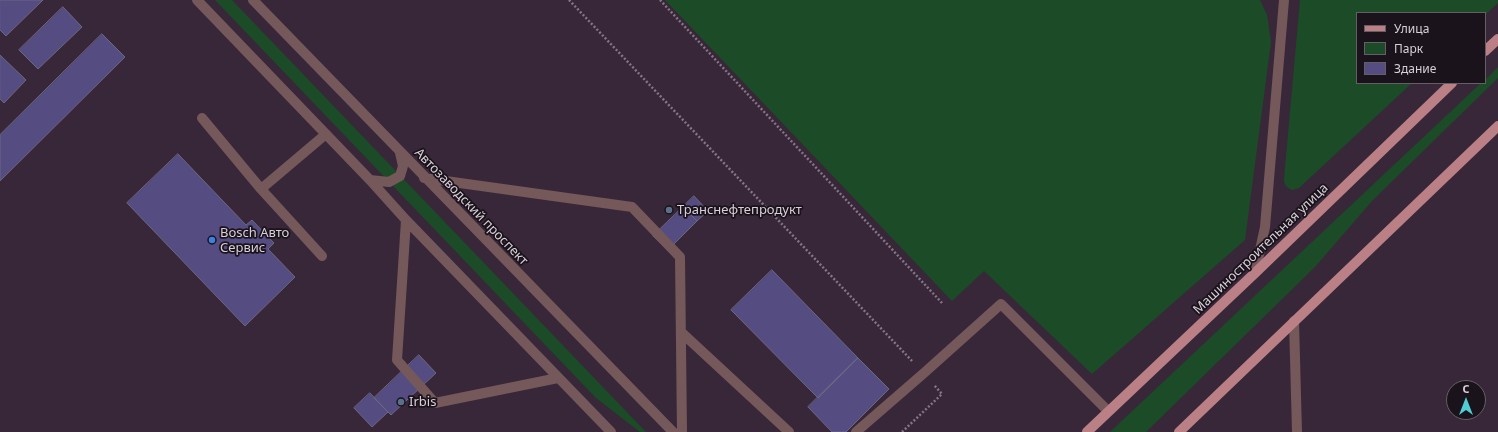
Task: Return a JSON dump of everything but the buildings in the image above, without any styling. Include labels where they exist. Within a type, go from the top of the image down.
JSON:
[{"type":"main road","points":[[1486,50],[1498,39]]},
{"type":"main road","name":"Машиностроительная улица","points":[[1087,432],[1451,84]]},
{"type":"main road","points":[[1179,432],[1498,126]]},
{"type":"street","points":[[197,0],[370,180],[406,220],[611,432]]},
{"type":"street","name":"Автозаводский проспект","points":[[252,0],[673,432]]},
{"type":"street","points":[[1255,273],[1265,227],[1273,115],[1284,5],[1276,0]]},
{"type":"street","points":[[202,118],[261,189],[322,256]]},
{"type":"street","points":[[261,189],[326,134]]},
{"type":"street","points":[[370,180],[389,182],[400,176],[403,166],[400,153]]},
{"type":"street","points":[[424,178],[632,207],[680,257],[682,432]]},
{"type":"street","points":[[406,220],[397,360],[435,403],[558,378]]},
{"type":"street","points":[[856,432],[1001,304],[1108,411]]},
{"type":"street","points":[[1294,321],[1297,432]]},
{"type":"street","points":[[681,332],[789,432]]},
{"type":"path","points":[[569,0],[924,373],[942,394],[902,432]]},
{"type":"path","points":[[660,0],[942,303]]},
{"type":"green space","points":[[215,0],[232,0],[646,432],[640,432],[596,398]]},
{"type":"green space","points":[[665,0],[1260,0],[1267,15],[1271,42],[1245,240],[1092,374],[984,271],[952,301]]},
{"type":"green space","points":[[1300,0],[1498,0],[1498,3],[1486,14],[1486,12],[1356,12],[1356,84],[1411,84],[1299,188],[1292,190],[1288,188],[1284,183]]},
{"type":"green space","points":[[1498,67],[1498,78],[1372,201],[1315,267],[1146,432],[1110,432],[1480,84],[1486,84],[1486,79]]},
{"type":"place","name":"Транснефтепродукт","points":[[669,210]]},
{"type":"place","name":"Bosch Авто Сервис","points":[[212,240]]},
{"type":"place","name":"Irbis","points":[[401,402]]}]
